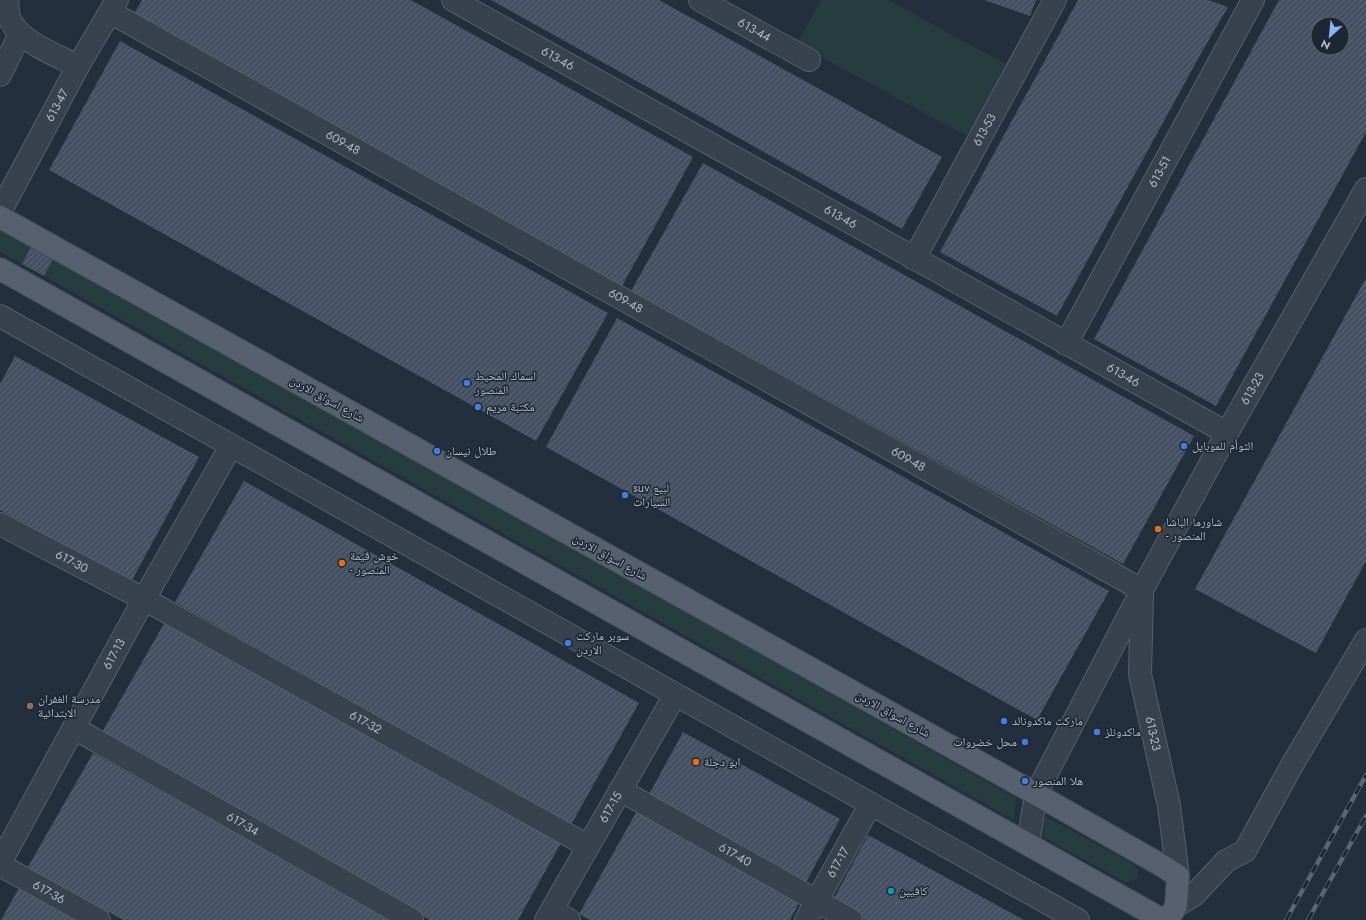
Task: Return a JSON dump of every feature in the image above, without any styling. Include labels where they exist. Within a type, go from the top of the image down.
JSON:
[{"type":"main road","name":"شارع اسواق الاردن","points":[[0,217],[1036,794],[1178,876]]},
{"type":"main road","points":[[0,269],[1028,844],[1169,915],[1178,876]]},
{"type":"street","points":[[7,0],[9,19],[20,34],[50,52],[78,66]]},
{"type":"street","name":"613-46","points":[[453,0],[1227,433]]},
{"type":"street","name":"613-44","points":[[700,0],[809,60]]},
{"type":"street","name":"613-53","points":[[914,259],[1055,0]]},
{"type":"street","name":"613-51","points":[[1066,344],[1253,0]]},
{"type":"street","name":"613-47","points":[[0,212],[78,66],[113,6]]},
{"type":"street","name":"609-48","points":[[113,6],[1142,590]]},
{"type":"street","points":[[0,75],[20,34]]},
{"type":"street","name":"613-23","points":[[1028,844],[1036,794],[1142,590],[1227,433],[1366,189]]},
{"type":"street","points":[[0,316],[870,805],[1078,920]]},
{"type":"street","name":"617-13","points":[[0,864],[144,599],[231,446]]},
{"type":"street","name":"617-30","points":[[0,524],[144,599]]},
{"type":"street","name":"613-23","points":[[1142,590],[1140,674],[1170,806],[1178,876]]},
{"type":"street","name":"617-32","points":[[144,599],[588,846]]},
{"type":"street","points":[[1169,915],[1194,895],[1226,861],[1245,851],[1292,765],[1366,640]]},
{"type":"street","name":"617-15","points":[[556,917],[588,846],[674,695]]},
{"type":"street","name":"617-34","points":[[74,728],[412,920]]},
{"type":"street","name":"617-40","points":[[620,790],[851,920]]},
{"type":"street","name":"617-17","points":[[806,920],[870,805]]},
{"type":"street","name":"617-36","points":[[0,864],[98,920]]},
{"type":"green space","points":[[821,0],[888,0],[1006,64],[967,136],[797,44]]},
{"type":"green space","points":[[0,228],[32,245],[22,264],[0,252]]},
{"type":"green space","points":[[54,257],[1016,798],[1014,820],[44,276]]},
{"type":"green space","points":[[1045,816],[1133,864],[1138,871],[1138,877],[1133,881],[1125,882],[1043,837]]},
{"type":"building","points":[[142,0],[411,0],[693,157],[622,286],[134,14]]},
{"type":"building","points":[[491,0],[659,0],[942,157],[902,229]]},
{"type":"building","points":[[984,0],[1036,0],[1030,16]]},
{"type":"building","points":[[1078,0],[1208,0],[1228,7],[1057,316],[940,252]]},
{"type":"building","points":[[1279,0],[1366,0],[1366,132],[1216,406],[1094,339]]},
{"type":"building","points":[[120,41],[608,313],[536,441],[49,170]]},
{"type":"building","points":[[703,163],[1194,436],[1123,564],[631,291]]},
{"type":"building","points":[[32,245],[54,257],[44,276],[22,264]]},
{"type":"building","points":[[1366,278],[1366,561],[1316,653],[1195,589]]},
{"type":"building","points":[[617,318],[1109,591],[1037,720],[546,447]]},
{"type":"building","points":[[15,356],[199,457],[131,582],[0,510],[0,384]]},
{"type":"building","points":[[244,481],[639,703],[571,825],[175,602]]},
{"type":"building","points":[[166,620],[561,843],[518,920],[430,920],[101,734]]},
{"type":"building","points":[[683,732],[840,819],[805,884],[648,796]]},
{"type":"building","points":[[93,753],[390,920],[123,920],[28,867]]},
{"type":"building","points":[[638,809],[800,901],[790,920],[590,920],[579,914]]},
{"type":"building","points":[[868,835],[1024,920],[865,920],[832,902]]},
{"type":"building","points":[[20,886],[80,920],[1,920]]},
{"type":"railway","points":[[1286,920],[1366,775]]},
{"type":"railway","points":[[1308,920],[1366,816]]},
{"type":"place","name":"اسماك المحيط المنصور","points":[[467,383]]},
{"type":"place","name":"مكتبة مريم","points":[[478,407]]},
{"type":"place","name":"التوأم للموبايل","points":[[1184,446]]},
{"type":"place","name":"طلال نيسان","points":[[437,451]]},
{"type":"place","name":"suv لبيع السيارات","points":[[625,495]]},
{"type":"place","name":"شاورما الباشا - المنصور","points":[[1158,529]]},
{"type":"place","name":"خوش قيمة - المنصور","points":[[342,563]]},
{"type":"place","name":"سوبر ماركت الاردن","points":[[568,643]]},
{"type":"place","name":"مدرسة الغفران الابتدائية","points":[[30,706]]},
{"type":"place","name":"ماركت ماكدونالد","points":[[1004,721]]},
{"type":"place","name":"ماكدونلز","points":[[1097,732]]},
{"type":"place","name":"محل خضروات","points":[[1025,742]]},
{"type":"place","name":"ابو دجلة","points":[[696,762]]},
{"type":"place","name":"هلا المنصور","points":[[1025,781]]},
{"type":"place","name":"كافيين","points":[[891,891]]}]
